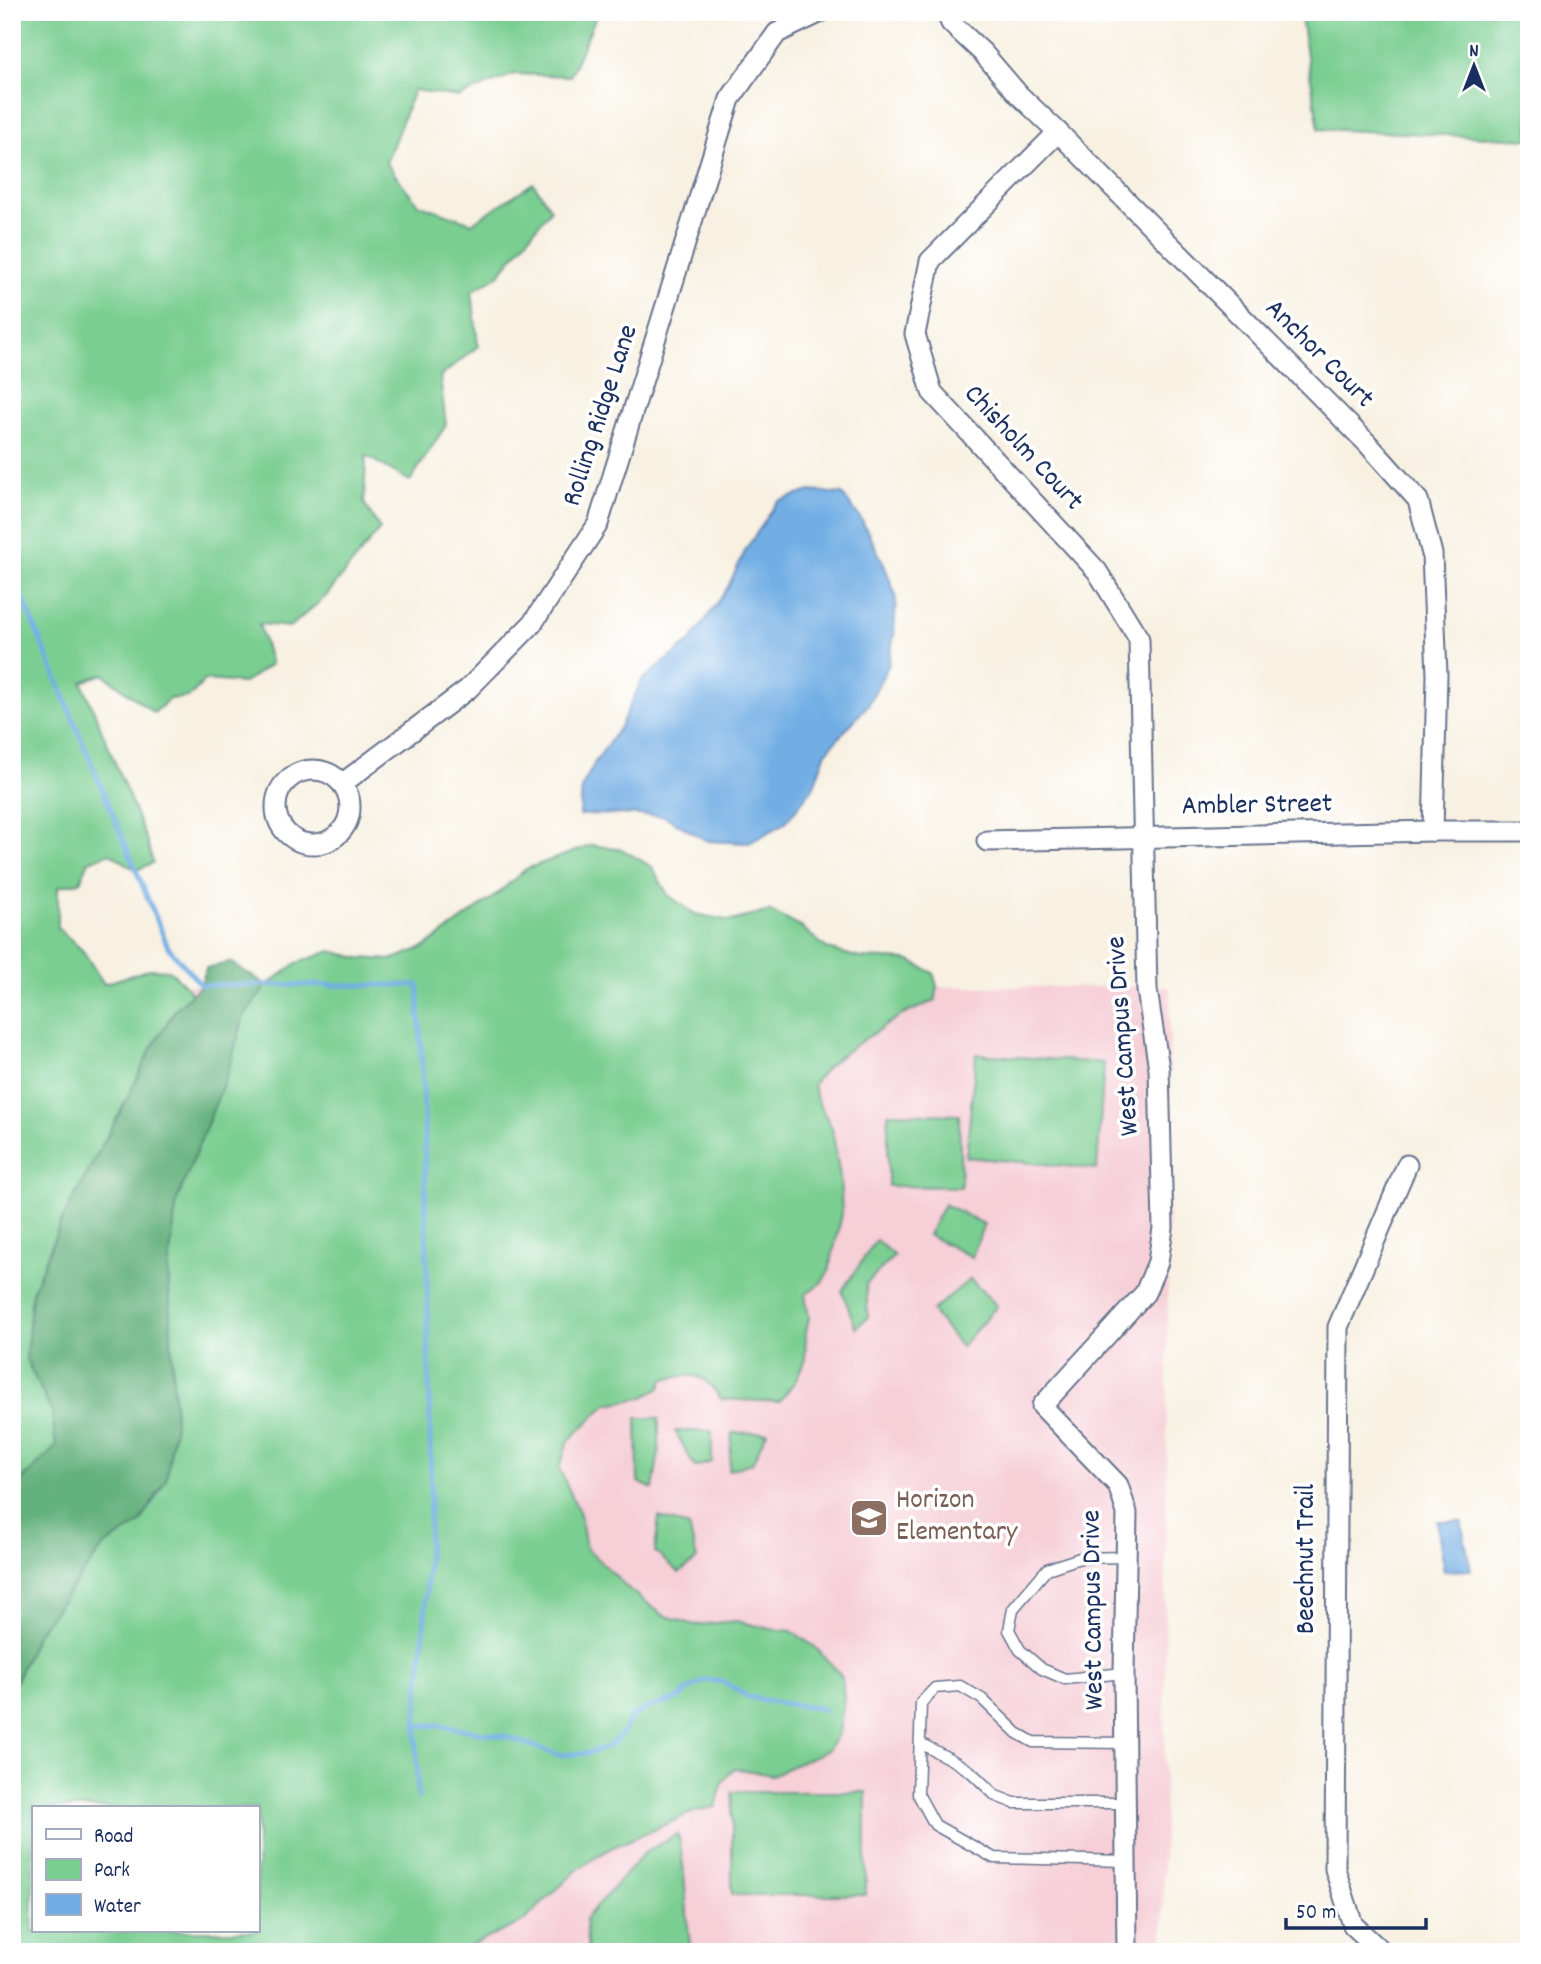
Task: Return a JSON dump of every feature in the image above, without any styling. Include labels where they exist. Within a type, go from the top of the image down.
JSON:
[{"type":"street","name":"Rolling Ridge Lane","points":[[343,783],[468,689],[532,624],[598,524],[730,99],[777,33],[821,12]]},
{"type":"street","name":"Anchor Court","points":[[946,12],[951,23],[983,53],[1019,95],[1367,443],[1418,500],[1432,554],[1437,675],[1433,831]]},
{"type":"street","name":"Chisholm Court","points":[[1058,132],[930,261],[915,334],[932,392],[1097,571],[1139,639],[1143,838]]},
{"type":"street","name":"Ambler Street","points":[[987,841],[1529,831]]},
{"type":"street","name":"West Campus Drive","points":[[1126,1952],[1124,1673],[1127,1513],[1118,1485],[1042,1406],[1145,1293],[1158,1262],[1163,1228],[1158,1069],[1147,990],[1143,838]]},
{"type":"street","name":"Beechnut Trail","points":[[1382,1952],[1353,1925],[1335,1869],[1338,1327],[1407,1166]]},
{"type":"lane","points":[[1124,1673],[1065,1679],[1042,1669],[1020,1650],[1009,1630],[1013,1609],[1047,1569],[1080,1558],[1126,1557]]},
{"type":"lane","points":[[1126,1743],[1033,1742],[1017,1733],[982,1699],[960,1686],[935,1688],[921,1703],[918,1794],[935,1825],[994,1858],[1126,1861]]},
{"type":"lane","points":[[920,1743],[970,1771],[996,1796],[1014,1803],[1126,1803]]},
{"type":"shaded area","points":[[104,985],[1170,987],[1163,1952],[104,1952],[259,1932],[259,1806],[104,1806]]},
{"type":"green space","points":[[12,12],[598,12],[570,76],[514,74],[459,97],[414,90],[386,163],[418,204],[472,223],[533,183],[551,209],[498,276],[472,291],[478,346],[440,377],[446,425],[410,481],[366,456],[364,503],[380,529],[326,596],[290,627],[259,624],[271,664],[244,683],[205,680],[189,697],[169,699],[154,713],[103,674],[82,682],[147,841],[153,863],[136,870],[110,853],[89,861],[80,882],[58,887],[58,928],[83,951],[104,984],[150,969],[169,970],[192,994],[175,1010],[151,1049],[61,1222],[32,1293],[26,1359],[52,1412],[56,1447],[12,1490]]},
{"type":"green space","points":[[1300,12],[1529,12],[1529,139],[1319,129]]},
{"type":"green space","points":[[592,845],[623,850],[652,867],[668,895],[695,914],[731,921],[770,911],[801,927],[828,949],[860,958],[908,960],[933,973],[937,986],[936,1000],[900,1016],[848,1050],[827,1067],[813,1084],[817,1100],[832,1128],[840,1177],[842,1214],[829,1271],[821,1283],[805,1295],[809,1317],[805,1359],[796,1380],[779,1402],[721,1399],[709,1383],[697,1377],[663,1379],[660,1388],[642,1398],[607,1404],[568,1441],[559,1468],[580,1514],[586,1548],[630,1590],[663,1615],[695,1625],[736,1621],[791,1631],[814,1646],[841,1675],[844,1697],[839,1734],[828,1750],[772,1775],[734,1768],[722,1783],[716,1807],[696,1811],[611,1848],[578,1869],[523,1922],[469,1946],[466,1952],[12,1952],[12,1690],[36,1635],[104,1546],[140,1523],[166,1480],[175,1424],[168,1268],[177,1200],[227,1074],[244,1016],[267,985],[297,963],[331,951],[359,958],[391,960],[425,947],[496,895],[526,869]]},
{"type":"green space","points":[[230,962],[267,985],[244,1016],[227,1074],[177,1200],[168,1268],[175,1424],[166,1480],[140,1523],[104,1546],[36,1635],[12,1690],[12,1490],[56,1447],[52,1412],[26,1359],[32,1293],[61,1222],[151,1049],[175,1010],[201,985],[206,968]]},
{"type":"green space","points":[[976,1054],[1104,1063],[1097,1169],[966,1157]]},
{"type":"green space","points":[[888,1113],[959,1115],[961,1187],[888,1186]]},
{"type":"green space","points":[[944,1204],[984,1224],[972,1257],[928,1235]]},
{"type":"green space","points":[[876,1240],[894,1256],[866,1284],[868,1317],[856,1328],[842,1291]]},
{"type":"green space","points":[[970,1279],[997,1306],[961,1347],[932,1311]]},
{"type":"green space","points":[[637,1418],[659,1418],[659,1451],[653,1489],[638,1482]]},
{"type":"green space","points":[[675,1431],[712,1431],[712,1462],[695,1467]]},
{"type":"green space","points":[[767,1432],[752,1463],[729,1470],[732,1433]]},
{"type":"green space","points":[[659,1517],[689,1527],[697,1559],[679,1573],[655,1552]]},
{"type":"green space","points":[[732,1792],[866,1792],[866,1895],[732,1895]]},
{"type":"green space","points":[[678,1834],[691,1952],[588,1952],[585,1919],[645,1852]]},
{"type":"green space","points":[[762,1943],[930,1946],[930,1952],[762,1952]]},
{"type":"water","points":[[810,491],[842,494],[861,519],[883,562],[896,596],[894,635],[888,666],[868,705],[826,752],[813,788],[785,823],[749,843],[707,841],[664,816],[580,815],[582,787],[595,762],[620,727],[642,680],[690,642],[728,587],[746,549],[778,501]]},
{"type":"water","points":[[1437,1521],[1461,1521],[1471,1570],[1444,1571]]},
{"type":"waterway","points":[[12,572],[168,947],[201,985],[418,985],[424,1114],[431,1486],[425,1617],[416,1726],[418,1797]]},
{"type":"waterway","points":[[416,1726],[437,1725],[507,1737],[559,1755],[588,1753],[608,1747],[623,1733],[631,1717],[647,1708],[678,1699],[706,1680],[724,1682],[748,1697],[824,1709]]},
{"type":"place","name":"Horizon Elementary","points":[[869,1518]]}]
